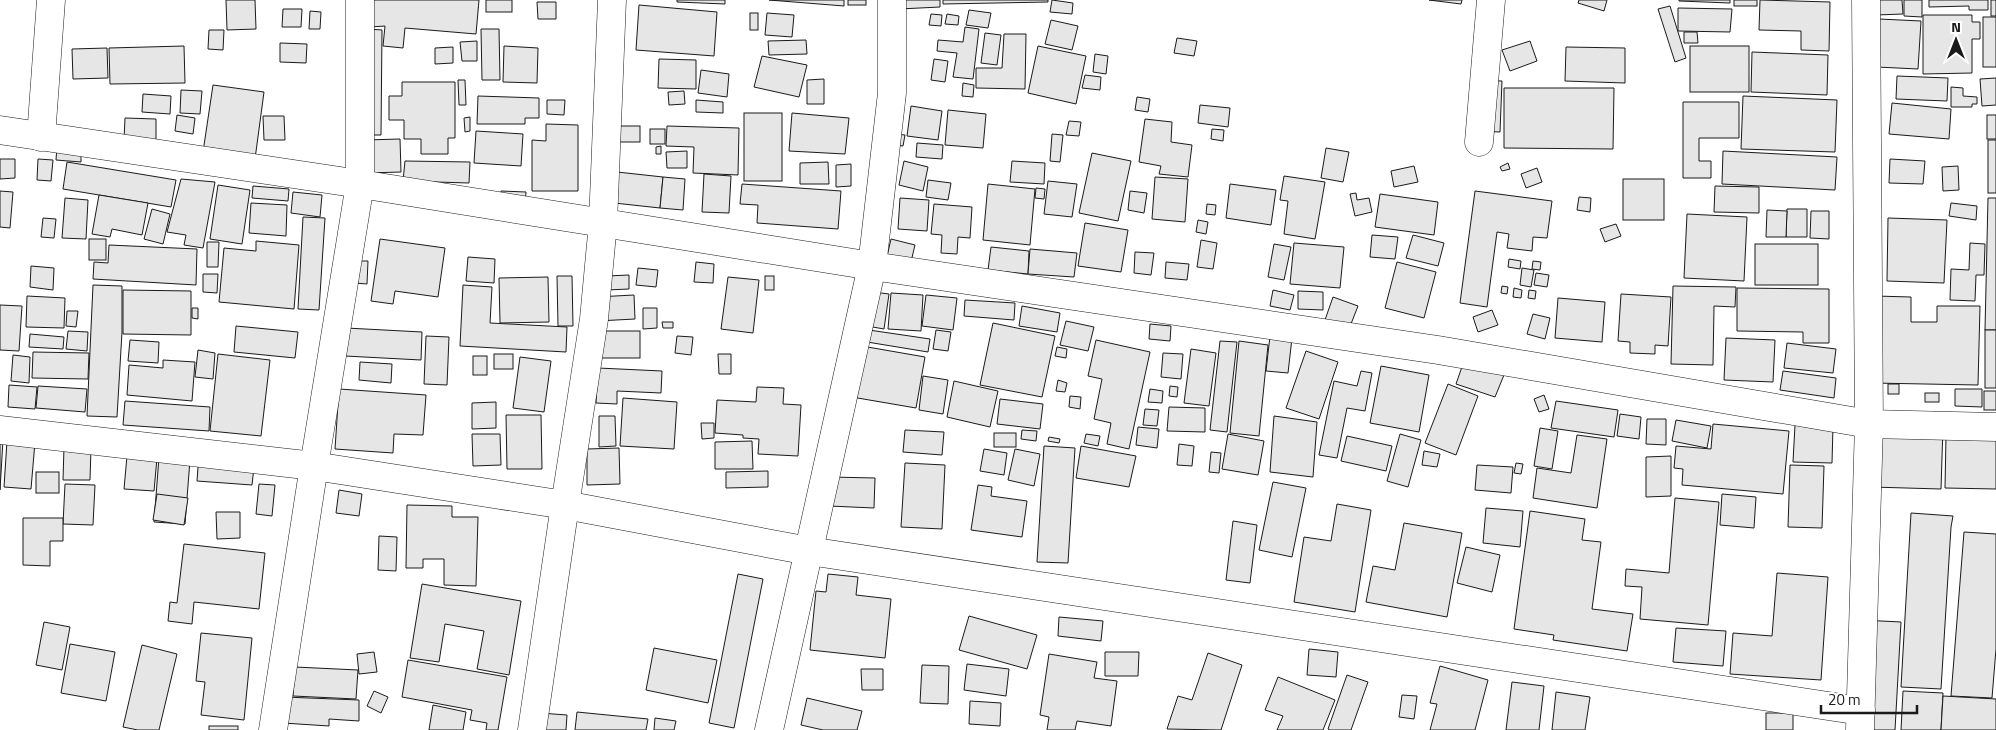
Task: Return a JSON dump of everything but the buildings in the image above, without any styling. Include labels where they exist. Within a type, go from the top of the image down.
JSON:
[{"type":"street","points":[[41,137],[51,0]]},
{"type":"street","points":[[273,730],[360,184],[360,0]]},
{"type":"street","points":[[532,730],[594,320],[604,223],[612,0]]},
{"type":"street","points":[[769,730],[872,266],[892,93],[892,0]]},
{"type":"street","points":[[1479,142],[1491,0]]},
{"type":"street","points":[[0,430],[314,466],[565,505],[809,551],[1861,720],[1869,424],[1866,0]]},
{"type":"street","points":[[0,130],[360,184],[872,266],[1438,350],[1869,424],[1996,427]]}]
